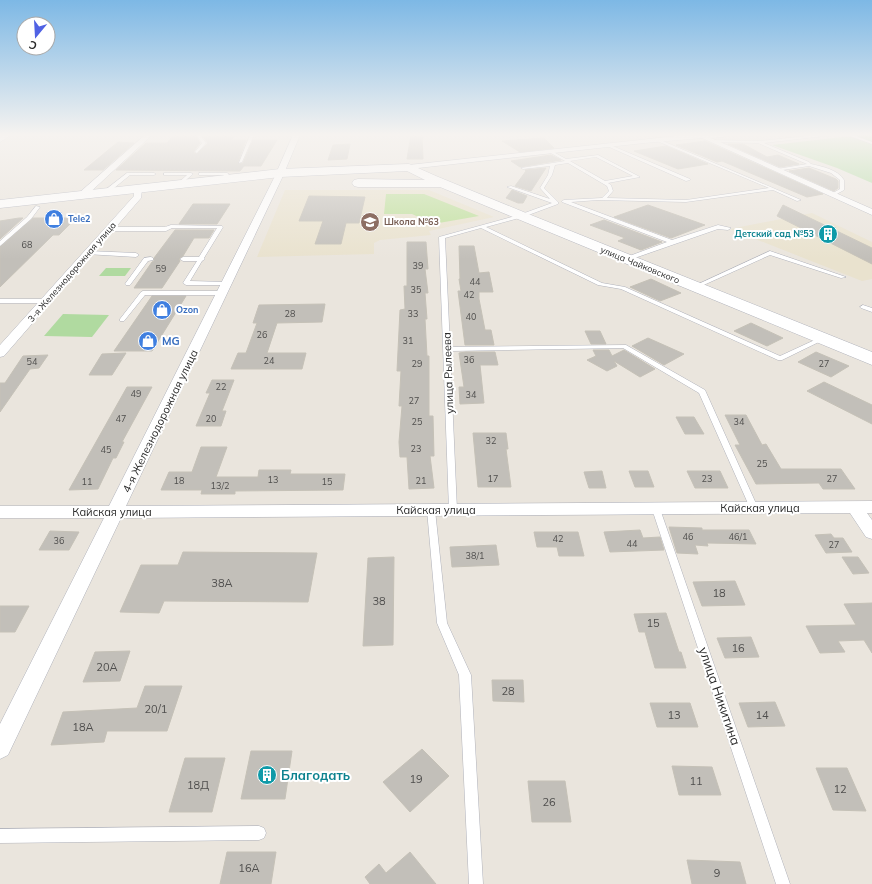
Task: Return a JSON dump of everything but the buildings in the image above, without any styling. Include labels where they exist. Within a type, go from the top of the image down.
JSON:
[{"type":"street","points":[[82,195],[103,176]]},
{"type":"street","points":[[0,211],[38,208],[138,193],[299,176]]},
{"type":"street","name":"улица Чайковского","points":[[428,176],[443,184],[872,360]]},
{"type":"street","points":[[792,176],[872,212]]},
{"type":"street","points":[[0,204],[106,192],[138,193],[180,184],[224,179],[278,178],[326,183]]},
{"type":"street","name":"4-я Железнодорожная улица","points":[[0,748],[278,178]]},
{"type":"street","points":[[350,183],[443,184]]},
{"type":"street","name":"3-я Железнодорожная улица","points":[[0,353],[109,229],[138,193]]},
{"type":"street","points":[[855,507],[872,533]]},
{"type":"street","name":"Кайская улица","points":[[0,512],[872,507]]},
{"type":"lane","points":[[106,192],[126,176]]},
{"type":"lane","points":[[180,184],[189,176]]},
{"type":"lane","points":[[549,176],[542,188],[556,203]]},
{"type":"lane","points":[[594,176],[609,185],[611,191],[603,199]]},
{"type":"lane","points":[[604,182],[638,177],[637,176]]},
{"type":"lane","points":[[679,176],[688,180]]},
{"type":"lane","points":[[745,176],[799,200]]},
{"type":"lane","points":[[833,194],[842,190],[842,180],[840,176]]},
{"type":"lane","points":[[509,187],[556,203]]},
{"type":"lane","points":[[482,227],[521,216],[564,201],[603,199],[686,201],[774,189]]},
{"type":"lane","points":[[564,201],[672,242]]},
{"type":"lane","points":[[0,244],[38,208]]},
{"type":"lane","points":[[109,229],[166,229],[171,226],[220,226],[202,259],[186,283],[224,288]]},
{"type":"lane","points":[[482,227],[600,284],[623,288],[780,359],[821,339]]},
{"type":"lane","name":"улица Рылеева","points":[[453,510],[448,349],[442,237],[482,227]]},
{"type":"lane","points":[[626,259],[718,227],[728,228]]},
{"type":"lane","points":[[88,253],[136,255]]},
{"type":"lane","points":[[695,287],[770,253],[843,277]]},
{"type":"lane","points":[[128,284],[146,259],[151,259]]},
{"type":"lane","points":[[183,259],[202,259]]},
{"type":"lane","points":[[122,320],[143,293],[224,288]]},
{"type":"lane","points":[[0,301],[46,301]]},
{"type":"lane","points":[[863,307],[872,310]]},
{"type":"lane","points":[[448,349],[624,346],[702,392],[754,508]]},
{"type":"lane","name":"улица Никитина","points":[[656,509],[783,884]]},
{"type":"lane","points":[[431,510],[442,623],[465,675],[476,884]]},
{"type":"lane","points":[[0,836],[259,833]]},
{"type":"shaded area","name":"Школа №63","points":[[285,190],[429,190],[494,217],[429,231],[431,235],[380,240],[374,243],[374,254],[257,257]]},
{"type":"shaded area","points":[[812,213],[872,242],[872,279],[862,281],[730,229]]},
{"type":"green space","points":[[856,176],[872,176],[872,183]]},
{"type":"green space","points":[[386,194],[424,194],[479,216],[433,224],[412,214],[384,214]]},
{"type":"green space","points":[[106,268],[131,268],[125,276],[99,276]]},
{"type":"green space","points":[[63,314],[109,315],[92,337],[44,336]]},
{"type":"place","name":"Tele2","points":[[54,219]]},
{"type":"place","name":"Школа №63","points":[[370,222]]},
{"type":"place","name":"Детский сад №53","points":[[828,234]]},
{"type":"place","name":"Ozon","points":[[162,310]]},
{"type":"place","name":"MG","points":[[148,341]]},
{"type":"place","name":"Благодать","points":[[267,775]]}]
